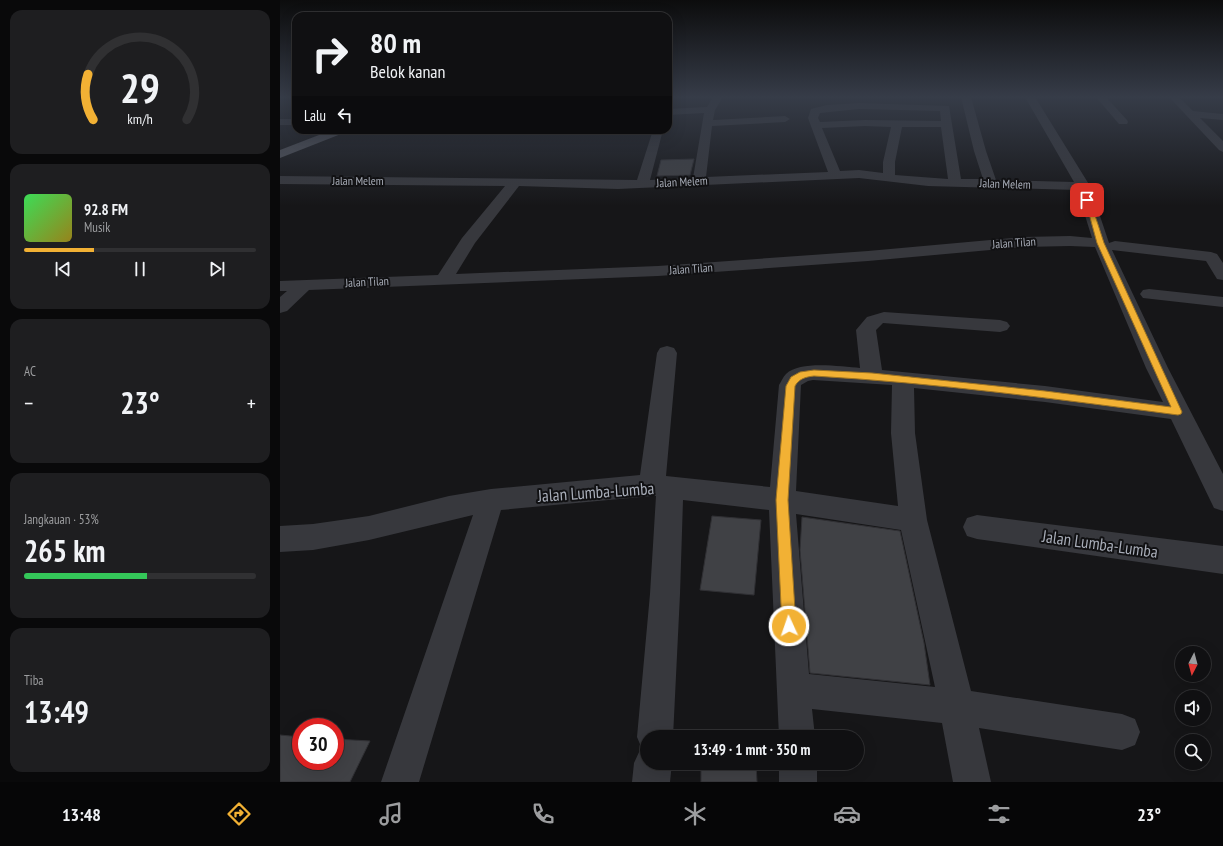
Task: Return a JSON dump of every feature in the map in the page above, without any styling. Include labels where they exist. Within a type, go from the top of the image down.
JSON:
[{"type":"main road","points":[[280,154],[332,134]]},
{"type":"street","points":[[699,182],[706,133]]},
{"type":"street","points":[[820,133],[835,174]]},
{"type":"street","points":[[889,178],[889,162],[895,133]]},
{"type":"street","points":[[947,133],[955,183]]},
{"type":"street","points":[[975,133],[992,184]]},
{"type":"street","points":[[1052,133],[1083,186],[1178,412],[1223,500]]},
{"type":"street","points":[[1210,133],[1222,145]]},
{"type":"street","points":[[642,184],[657,134]]},
{"type":"street","points":[[881,149],[889,162]]},
{"type":"street","name":"Jalan Melem","points":[[280,180],[515,182],[600,185],[699,182],[835,174],[868,174],[914,182],[1083,186]]},
{"type":"street","points":[[444,279],[475,231],[515,182]]},
{"type":"street","name":"Jalan Tilan","points":[[280,286],[658,271],[868,256],[1023,242],[1070,241],[1108,244],[1217,258]]},
{"type":"street","points":[[1217,258],[1223,275]]},
{"type":"street","points":[[280,307],[304,285]]},
{"type":"street","points":[[1149,294],[1223,302]]},
{"type":"street","points":[[872,376],[866,330],[868,324],[873,320],[892,317],[1000,326]]},
{"type":"street","points":[[655,730],[665,594],[661,486],[667,353]]},
{"type":"street","points":[[796,730],[782,500],[790,386],[794,379],[803,374],[814,373],[872,376],[1045,394],[1178,412]]},
{"type":"street","points":[[904,380],[903,433],[913,520],[957,707],[972,782]]},
{"type":"street","name":"Jalan Lumba-Lumba","points":[[280,540],[313,537],[369,528],[449,508],[491,500],[661,486],[782,500],[913,520]]},
{"type":"street","points":[[400,782],[491,500]]},
{"type":"street","name":"Jalan Lumba-Lumba","points":[[977,527],[1223,560]]},
{"type":"street","points":[[793,690],[957,707],[1122,732]]},
{"type":"street","points":[[651,782],[652,770]]},
{"type":"street","points":[[798,770],[798,782]]},
{"type":"building","points":[[694,159],[690,175],[657,176],[661,160]]},
{"type":"building","points":[[712,516],[761,520],[754,595],[700,590]]},
{"type":"building","points":[[802,517],[900,531],[924,643],[930,685],[810,673],[800,550]]},
{"type":"building","points":[[280,735],[292,736],[292,770],[344,770],[344,740],[370,741],[350,782],[280,782]]},
{"type":"building","points":[[701,770],[756,770],[757,782],[701,782]]},
{"type":"route","points":[[789,626],[782,500],[790,386],[794,379],[803,374],[814,373],[872,376],[1045,394],[1178,412],[1100,243],[1087,200]]}]
